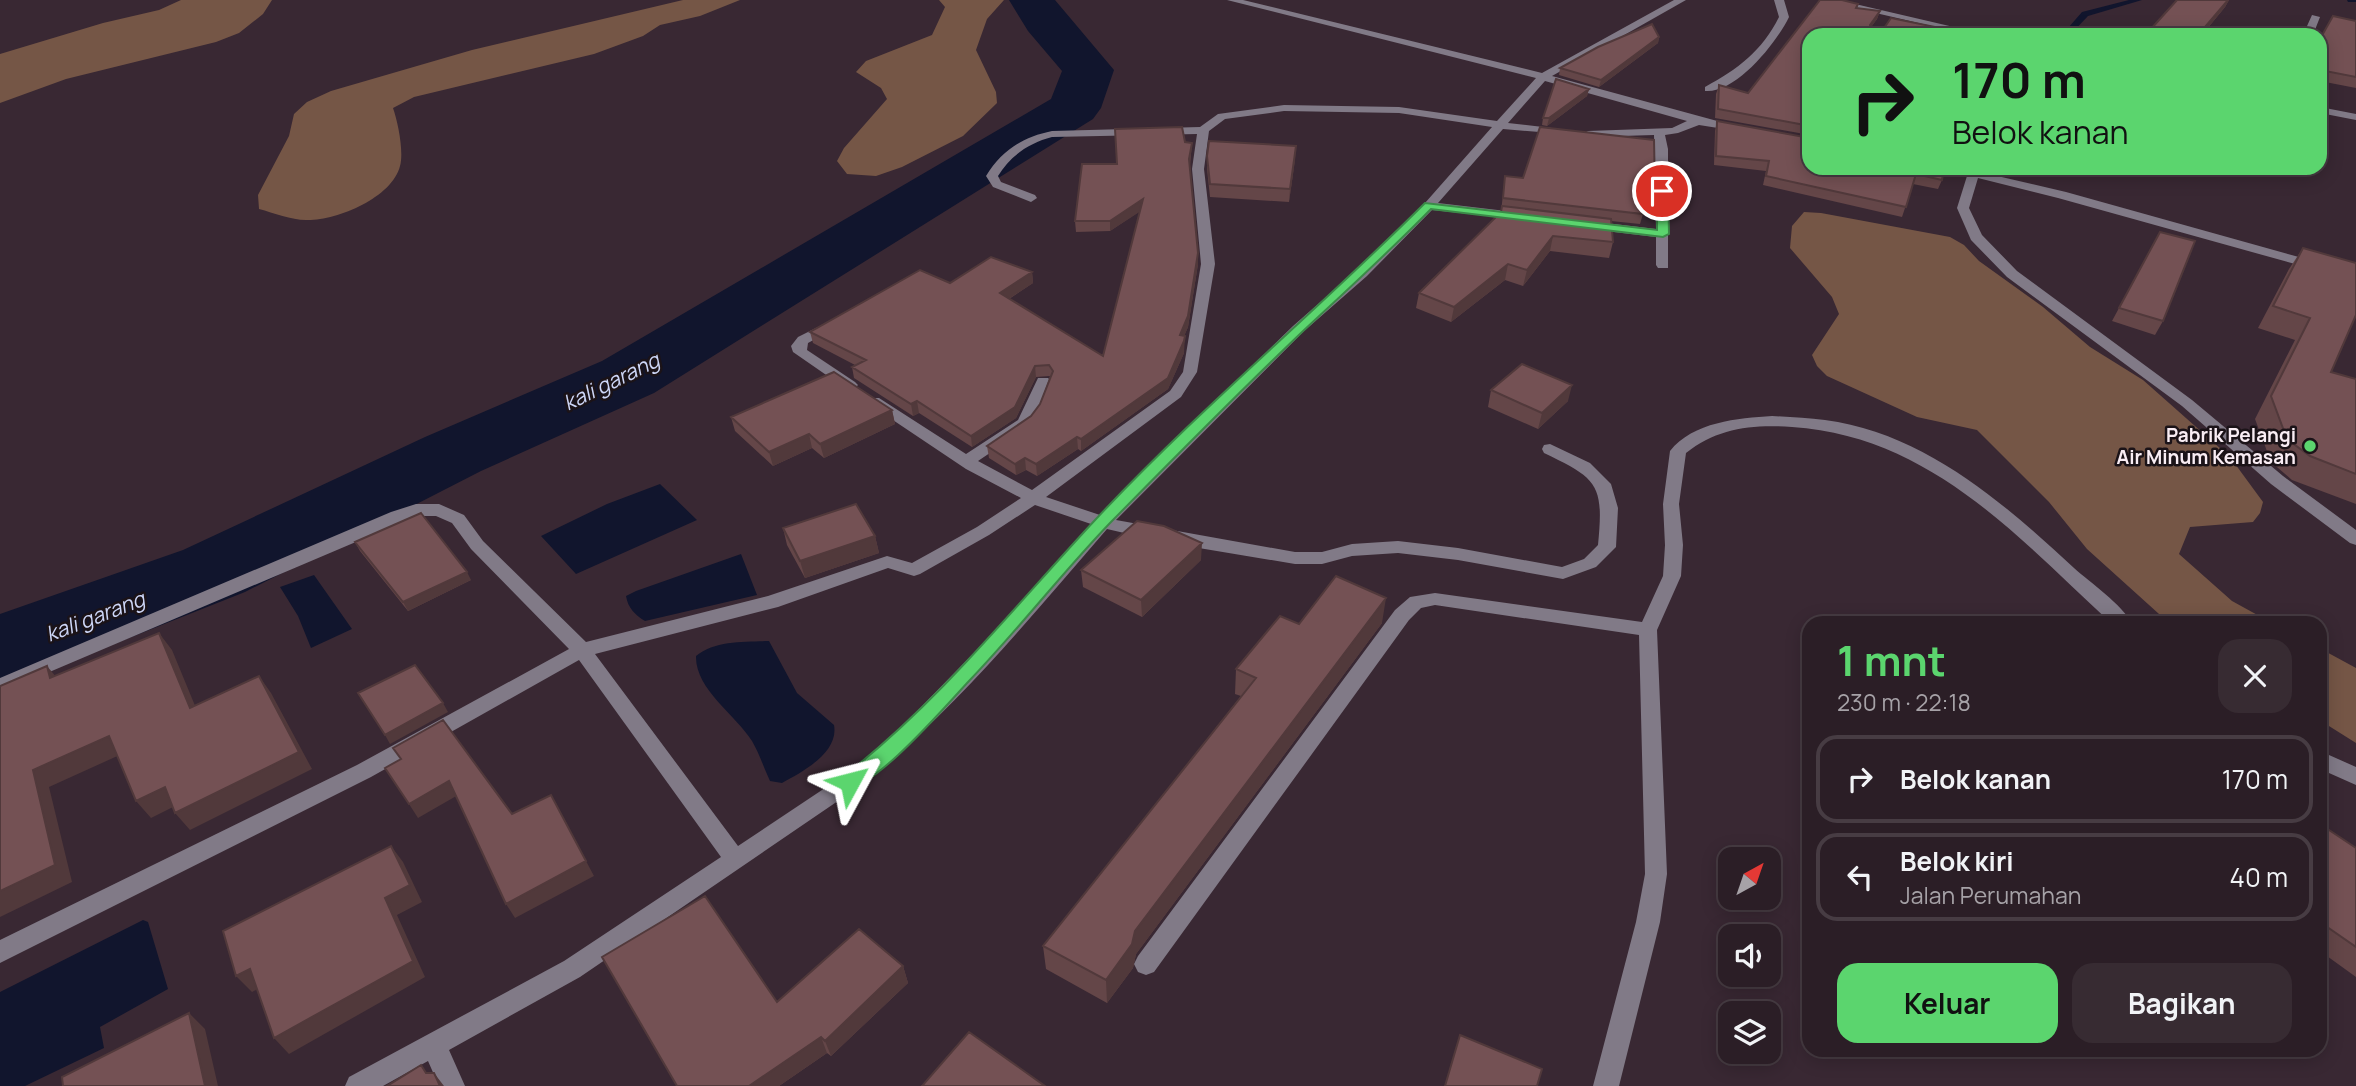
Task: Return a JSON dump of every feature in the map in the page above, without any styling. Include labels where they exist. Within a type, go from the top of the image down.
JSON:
[{"type":"street","points":[[1232,0],[1543,76],[1698,121],[1749,130]]},
{"type":"street","points":[[358,1086],[572,969],[850,782],[894,748],[1012,626],[1102,523],[1223,401],[1362,273],[1429,206],[1543,76],[1681,0]]},
{"type":"street","points":[[1709,89],[1750,67],[1773,39],[1784,17],[1779,0]]},
{"type":"street","points":[[1825,0],[1952,28]]},
{"type":"street","points":[[1881,24],[1889,14]]},
{"type":"street","points":[[2311,28],[2315,17]]},
{"type":"street","points":[[2327,102],[2352,117]]},
{"type":"street","points":[[1031,198],[997,184],[992,176],[1004,160],[1033,139],[1062,133],[1203,131],[1222,116],[1284,108],[1399,110],[1564,133],[1659,133],[1674,131],[1698,121]]},
{"type":"street","points":[[2327,112],[2352,117]]},
{"type":"street","points":[[0,952],[261,820],[365,771],[582,650],[772,602],[887,562],[914,570],[947,554],[1033,498],[1176,394],[1190,372],[1208,264],[1198,169],[1203,131]]},
{"type":"street","points":[[1659,133],[1662,149],[1663,265]]},
{"type":"street","points":[[1973,175],[1963,208],[1976,237],[2012,274],[2187,403],[2277,480],[2356,540]]},
{"type":"street","points":[[1993,175],[2356,277]]},
{"type":"street","points":[[1429,206],[1539,219]]},
{"type":"street","points":[[1580,224],[1663,234]]},
{"type":"street","points":[[846,316],[803,340],[798,346],[800,352],[967,461],[1033,498],[1102,523],[1295,558],[1322,558],[1352,550],[1398,547],[1458,554],[1563,573],[1590,563],[1607,547],[1611,515],[1604,480],[1590,468],[1550,449]]},
{"type":"street","points":[[967,461],[1024,423],[1031,414],[1043,381]]},
{"type":"street","points":[[1606,1086],[1648,922],[1656,874],[1648,630],[1672,576],[1674,545],[1671,504],[1678,451],[1692,439],[1721,426],[1798,421],[1841,426],[1885,440],[1929,460],[1969,485],[2115,616]]},
{"type":"street","points":[[0,686],[416,510],[439,510],[458,519],[477,545],[582,650],[734,858]]},
{"type":"street","points":[[1146,964],[1402,615],[1416,601],[1435,599],[1648,630]]},
{"type":"street","points":[[2327,763],[2356,777]]},
{"type":"street","points":[[433,1043],[452,1086]]},
{"type":"shaded area","points":[[181,0],[272,0],[263,14],[239,33],[216,42],[66,79],[0,103],[0,54],[103,23],[159,10]]},
{"type":"shaded area","points":[[683,0],[740,0],[700,16],[660,25],[643,36],[594,54],[414,97],[393,108],[400,137],[400,166],[395,178],[375,197],[347,212],[318,219],[294,219],[259,209],[258,195],[289,136],[294,114],[307,102],[331,91],[472,50]]},
{"type":"shaded area","points":[[939,0],[1004,0],[987,19],[976,50],[996,92],[997,103],[963,136],[902,167],[876,176],[847,174],[837,161],[844,148],[887,99],[881,88],[856,72],[866,61],[932,35],[945,7]]},
{"type":"shaded area","points":[[1804,212],[1821,213],[1950,237],[2043,307],[2090,347],[2143,380],[2230,457],[2263,502],[2260,513],[2253,522],[2190,527],[2179,554],[2232,601],[2259,616],[2161,616],[2087,549],[2049,502],[1977,430],[1917,417],[1827,376],[1817,366],[1812,355],[1839,314],[1832,297],[1790,248],[1792,226]]},
{"type":"shaded area","points":[[2327,652],[2356,668],[2356,743],[2327,725]]},
{"type":"water","points":[[660,484],[697,520],[576,574],[541,536],[607,504]]},
{"type":"water","points":[[741,554],[757,595],[645,621],[635,614],[628,604],[626,596],[636,591]]},
{"type":"water","points":[[314,575],[352,629],[311,648],[298,616],[280,587]]},
{"type":"water","points":[[769,641],[797,693],[834,725],[834,735],[826,752],[782,783],[770,781],[752,741],[709,691],[697,668],[696,656],[712,647]]},
{"type":"water","points":[[143,920],[148,922],[168,989],[100,1027],[104,1048],[25,1086],[0,1086],[0,992]]},
{"type":"building","points":[[1820,0],[1842,0],[1858,4],[1856,8],[1880,11],[1870,25],[1872,28],[1802,28],[1802,125],[1718,109],[1719,85],[1748,93]]},
{"type":"building","points":[[2177,0],[2228,0],[2204,28],[2152,28]]},
{"type":"building","points":[[2333,16],[2356,21],[2356,77],[2327,71],[2326,28]]},
{"type":"building","points":[[1891,18],[1940,28],[1884,28]]},
{"type":"building","points":[[1652,24],[1659,37],[1601,80],[1560,68],[1598,47]]},
{"type":"building","points":[[1556,79],[1589,89],[1549,118],[1543,118]]},
{"type":"building","points":[[1717,121],[1802,137],[1802,175],[1916,175],[1906,207],[1766,176],[1769,161],[1716,156]]},
{"type":"building","points":[[1182,127],[1185,142],[1192,143],[1189,159],[1198,253],[1188,316],[1180,335],[1185,336],[1184,341],[1168,378],[1081,439],[1077,437],[1036,464],[1025,458],[1015,464],[987,446],[1031,416],[1040,404],[1053,371],[1049,365],[1035,366],[1015,407],[971,436],[917,401],[911,404],[852,367],[866,360],[810,332],[920,270],[950,283],[991,257],[1032,272],[1000,293],[1103,356],[1143,199],[1110,221],[1075,221],[1082,164],[1117,164],[1115,129]]},
{"type":"building","points":[[1540,127],[1654,140],[1655,190],[1641,188],[1643,214],[1503,198],[1505,176],[1523,178]]},
{"type":"building","points":[[1209,141],[1296,146],[1290,189],[1210,184],[1207,156]]},
{"type":"building","points":[[1920,175],[1943,175],[1942,180]]},
{"type":"building","points":[[1502,206],[1611,219],[1613,242],[1553,236],[1527,270],[1508,264],[1454,307],[1419,293],[1501,212]]},
{"type":"building","points":[[2160,232],[2195,241],[2163,321],[2119,308]]},
{"type":"building","points":[[2303,248],[2356,263],[2356,315],[2331,372],[2356,379],[2356,474],[2310,456],[2287,439],[2271,396],[2310,318],[2273,306]]},
{"type":"building","points":[[1522,364],[1572,385],[1542,413],[1491,390]]},
{"type":"building","points":[[834,372],[892,410],[820,444],[809,434],[769,452],[731,417]]},
{"type":"building","points":[[856,504],[875,536],[800,561],[783,528]]},
{"type":"building","points":[[421,513],[467,572],[403,602],[355,542]]},
{"type":"building","points":[[1137,521],[1164,526],[1202,543],[1141,600],[1081,570]]},
{"type":"building","points":[[1336,576],[1386,598],[1135,931],[1132,944],[1106,980],[1043,946],[1256,678],[1236,669],[1280,616],[1299,624]]},
{"type":"building","points":[[159,633],[190,708],[259,676],[299,752],[175,813],[165,787],[136,801],[109,736],[33,770],[55,865],[0,891],[0,686],[47,666],[50,678]]},
{"type":"building","points":[[415,665],[443,703],[385,735],[358,693]]},
{"type":"building","points":[[443,720],[512,814],[551,795],[586,861],[506,904],[449,781],[409,804],[385,768],[401,759],[393,748]]},
{"type":"building","points":[[2327,829],[2356,848],[2356,947],[2327,927]]},
{"type":"building","points":[[391,846],[410,885],[385,898],[413,961],[274,1038],[250,969],[236,976],[223,931]]},
{"type":"building","points":[[705,896],[777,1002],[859,929],[903,966],[825,1041],[821,1037],[749,1086],[677,1086],[602,957]]},
{"type":"building","points":[[189,1013],[205,1086],[63,1086],[62,1077]]},
{"type":"building","points":[[969,1032],[1045,1086],[922,1086]]},
{"type":"building","points":[[1460,1035],[1542,1069],[1537,1086],[1445,1086]]},
{"type":"building","points":[[421,1065],[426,1073],[434,1073],[440,1086],[387,1086]]},
{"type":"waterway","name":"kali garang","points":[[0,652],[214,571],[453,454],[628,377],[1074,108],[1088,70],[1045,21],[1032,0]]},
{"type":"waterway","points":[[2072,28],[2085,14],[2138,0]]},
{"type":"waterway","points":[[2351,0],[2356,0]]},
{"type":"place","name":"Pabrik Pelangi Air Minum Kemasan","points":[[2310,446]]},
{"type":"route","points":[[850,782],[894,748],[1012,626],[1102,523],[1205,419],[1298,329],[1362,273],[1429,206],[1663,234],[1662,191]]}]
